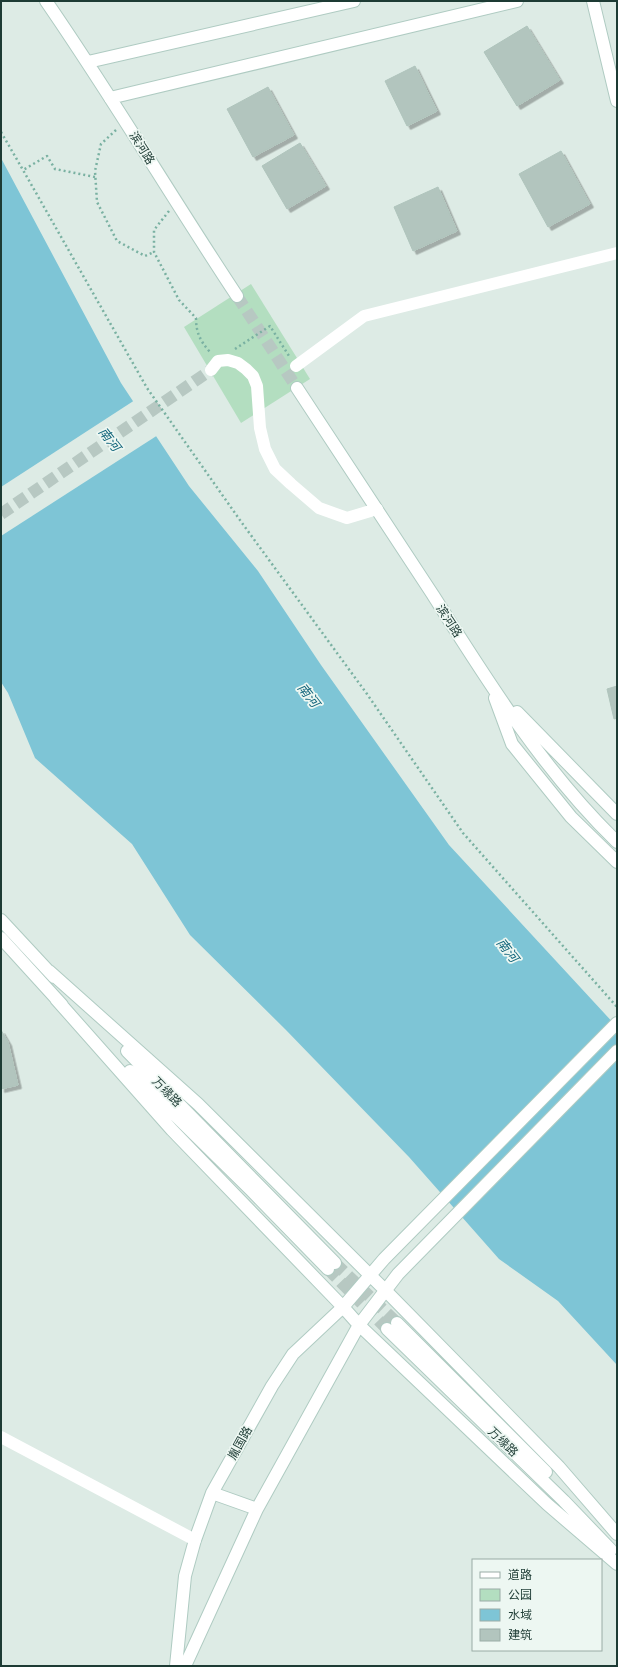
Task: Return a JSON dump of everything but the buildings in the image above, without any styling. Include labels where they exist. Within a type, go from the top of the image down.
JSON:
[{"type":"main road","name":"滨河路","points":[[46,1],[88,62],[174,200],[237,296]]},
{"type":"main road","points":[[88,62],[354,1]]},
{"type":"main road","points":[[110,98],[517,1]]},
{"type":"main road","points":[[593,1],[617,101]]},
{"type":"main road","points":[[296,366],[364,316],[617,253]]},
{"type":"main road","points":[[215,366],[228,360],[238,363],[246,368],[253,376],[257,386],[260,428],[265,449],[275,469],[291,484],[319,508],[347,518],[377,509]]},
{"type":"main road","name":"滨河路","points":[[297,388],[377,509],[489,684],[536,748],[598,823],[617,842]]},
{"type":"main road","points":[[489,684],[617,814]]},
{"type":"main road","points":[[489,684],[512,744],[571,816],[617,862]]},
{"type":"main road","name":"万缘路","points":[[1,920],[331,1266],[251,1190],[56,999],[1,938]]},
{"type":"main road","points":[[49,971],[198,1104],[560,1467],[617,1534]]},
{"type":"main road","points":[[56,999],[172,1130],[359,1325],[547,1504],[617,1564]]},
{"type":"main road","name":"胤国路","points":[[176,1666],[185,1576],[195,1540],[212,1493],[272,1386],[292,1354],[343,1307],[384,1259],[617,1023]]},
{"type":"main road","points":[[185,1666],[257,1509],[359,1325],[398,1274],[617,1051]]},
{"type":"main road","name":"万缘路","points":[[617,1544],[392,1326],[617,1556]]},
{"type":"main road","points":[[1,1437],[195,1540]]},
{"type":"main road","points":[[212,1493],[257,1509]]},
{"type":"path","points":[[126,122],[101,144],[95,171],[97,202],[117,241],[145,256],[154,252]]},
{"type":"path","points":[[1,132],[148,388],[242,523],[366,694],[463,833],[617,1007]]},
{"type":"path","points":[[22,170],[47,156],[55,169],[96,177]]},
{"type":"path","points":[[174,200],[169,211],[154,230],[154,252],[179,300],[196,318],[196,330],[215,366],[270,326],[296,366]]},
{"type":"green space","points":[[251,284],[310,379],[241,423],[184,327]]},
{"type":"water","name":"南河","points":[[1,158],[121,383],[189,486],[258,571],[321,665],[449,845],[617,1027],[617,1365],[558,1301],[499,1259],[409,1157],[285,1029],[190,935],[132,844],[35,758],[8,693],[1,682]]},
{"type":"pier","points":[[135,400],[158,435],[1,536],[1,487]]},
{"type":"tunnel","points":[[237,296],[297,388]]},
{"type":"tunnel","points":[[1,514],[211,370]]},
{"type":"tunnel","points":[[335,1263],[397,1323]]},
{"type":"tunnel","points":[[328,1269],[387,1329]]}]
